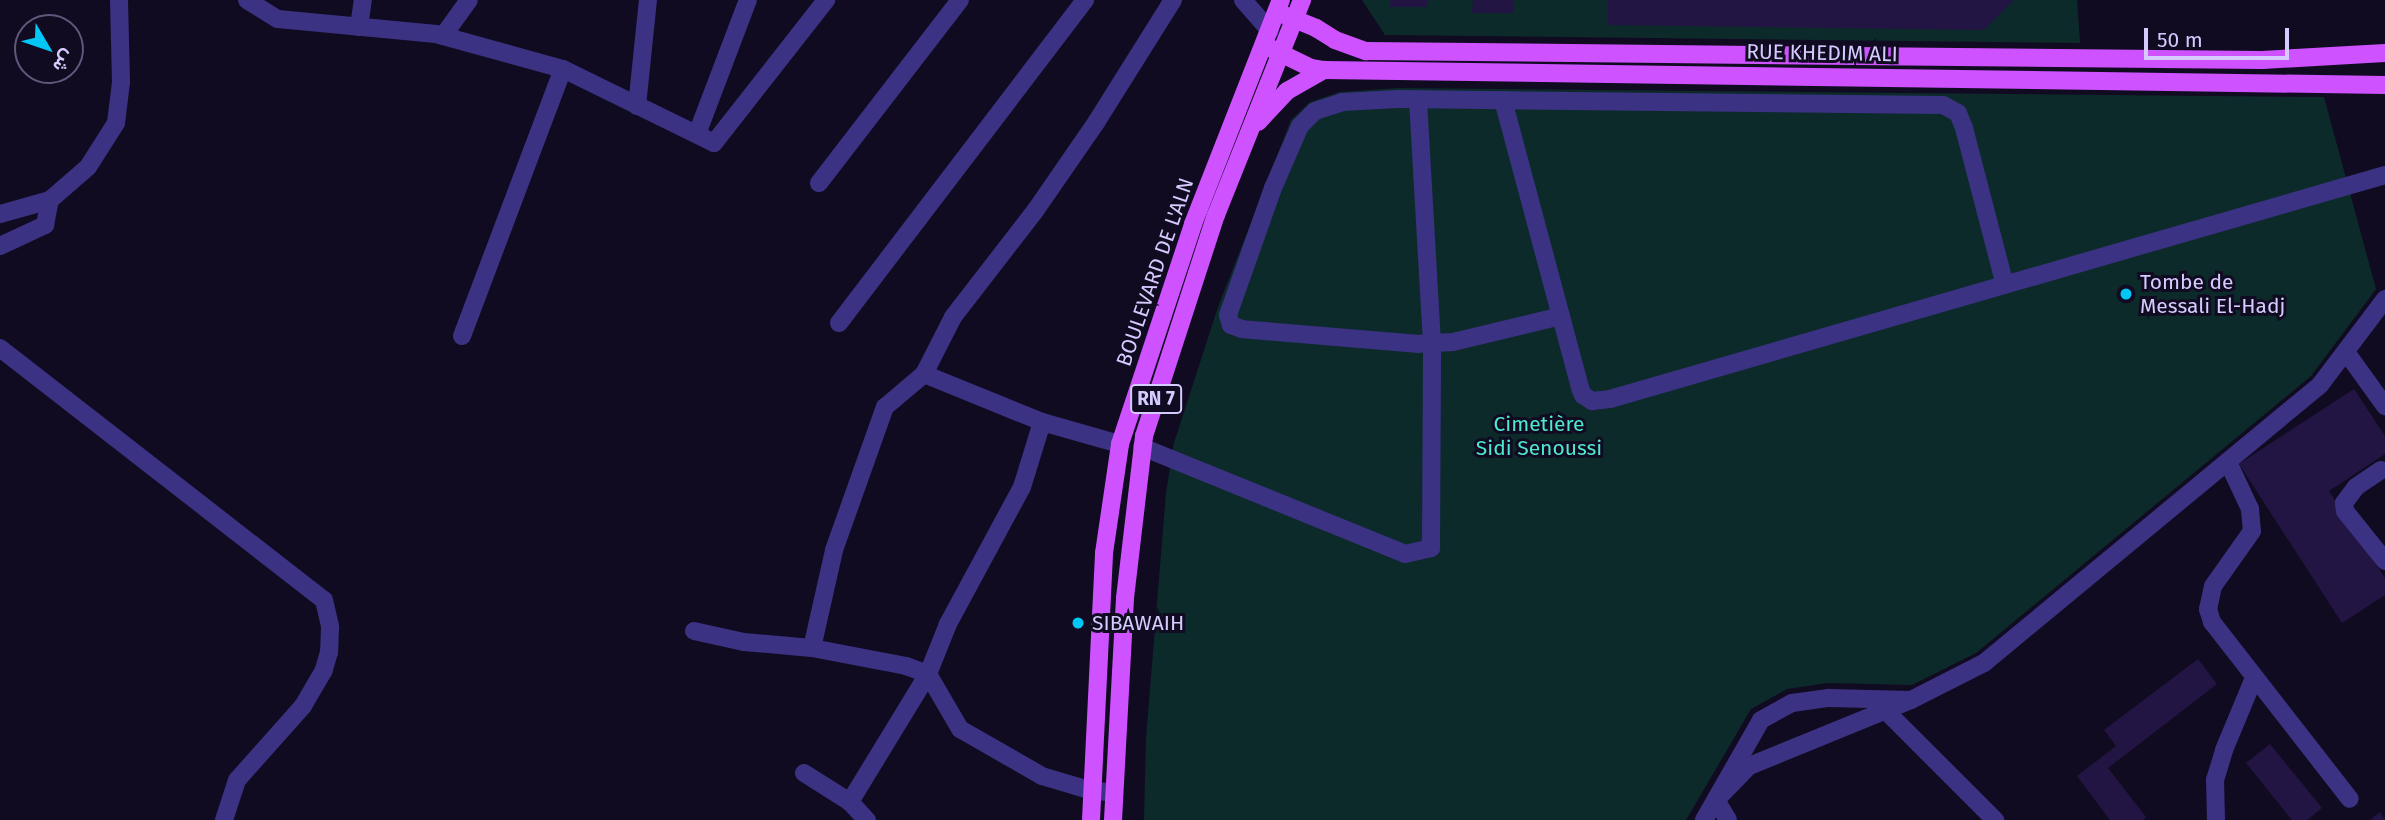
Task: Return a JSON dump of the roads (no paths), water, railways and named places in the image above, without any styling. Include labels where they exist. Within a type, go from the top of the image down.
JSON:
[{"type":"main road","name":"BOULEVARD DE L'ALN","points":[[1113,820],[1125,598],[1142,447],[1216,215],[1302,0]]},
{"type":"main road","name":"BOULEVARD DE L'ALN","points":[[1091,820],[1104,553],[1121,444],[1193,224],[1279,6]]},
{"type":"main road","name":"RUE KHEDIM ALI","points":[[1279,6],[1335,40],[1366,51],[2262,60],[2385,53]]},
{"type":"main road","name":"RUE KHEDIM ALI","points":[[1267,38],[1301,64],[1324,69],[2385,85]]},
{"type":"main road","points":[[1248,133],[1287,91],[1324,69]]},
{"type":"street","points":[[0,214],[50,200],[88,167],[116,124],[121,82],[119,0]]},
{"type":"street","points":[[247,0],[278,19],[443,36],[563,69],[714,143],[826,0]]},
{"type":"street","points":[[359,27],[363,0]]},
{"type":"street","points":[[443,36],[469,0]]},
{"type":"street","points":[[636,106],[648,0]]},
{"type":"street","points":[[697,134],[748,0]]},
{"type":"street","points":[[819,183],[960,0]]},
{"type":"street","points":[[839,323],[1084,0]]},
{"type":"street","points":[[812,648],[834,550],[885,407],[924,374],[953,317],[1035,211],[1097,121],[1173,0]]},
{"type":"street","points":[[1243,0],[1267,38]]},
{"type":"street","points":[[462,335],[563,69]]},
{"type":"street","points":[[1142,447],[1405,554],[1431,548],[1432,343],[1418,99]]},
{"type":"street","points":[[1561,316],[1453,342],[1432,343],[1242,329],[1231,325],[1228,315],[1264,213],[1300,126],[1315,111],[1342,102],[1418,99],[1943,104],[1958,113],[1964,128],[2005,285]]},
{"type":"street","points":[[1503,100],[1580,388],[1583,395],[1592,401],[1610,399],[2385,175]]},
{"type":"street","points":[[0,246],[44,225],[50,200]]},
{"type":"street","points":[[1716,800],[1749,766],[1911,700],[1984,663],[2320,385],[2385,299]]},
{"type":"street","points":[[0,348],[324,600],[330,627],[329,652],[324,670],[303,706],[237,780],[224,820]]},
{"type":"street","points":[[2346,352],[2385,406]]},
{"type":"street","points":[[924,374],[1042,422],[1121,444]]},
{"type":"street","points":[[850,802],[928,674],[948,624],[1022,487],[1042,422]]},
{"type":"street","points":[[2228,462],[2250,509],[2252,531],[2213,586],[2208,609],[2211,622],[2350,799]]},
{"type":"street","points":[[2384,470],[2356,487],[2344,503],[2345,511],[2385,561]]},
{"type":"street","points":[[694,631],[744,642],[812,648],[906,666],[928,674],[960,729],[1042,776],[1092,790],[1114,792]]},
{"type":"street","points":[[2216,820],[2216,780],[2224,750],[2254,678]]},
{"type":"street","points":[[1704,820],[1761,720],[1792,703],[1829,698],[1911,700]]},
{"type":"street","points":[[1885,710],[1995,820]]},
{"type":"street","points":[[804,774],[850,802],[867,820]]},
{"type":"street","points":[[1716,800],[1728,820]]},
{"type":"place","name":"Tombe de Messali El-Hadj","points":[[2126,294]]},
{"type":"place","name":"SIBAWAIH","points":[[1078,623]]},
{"type":"park label","name":"Cimetière Sidi Senoussi","points":[[1539,436]]}]
